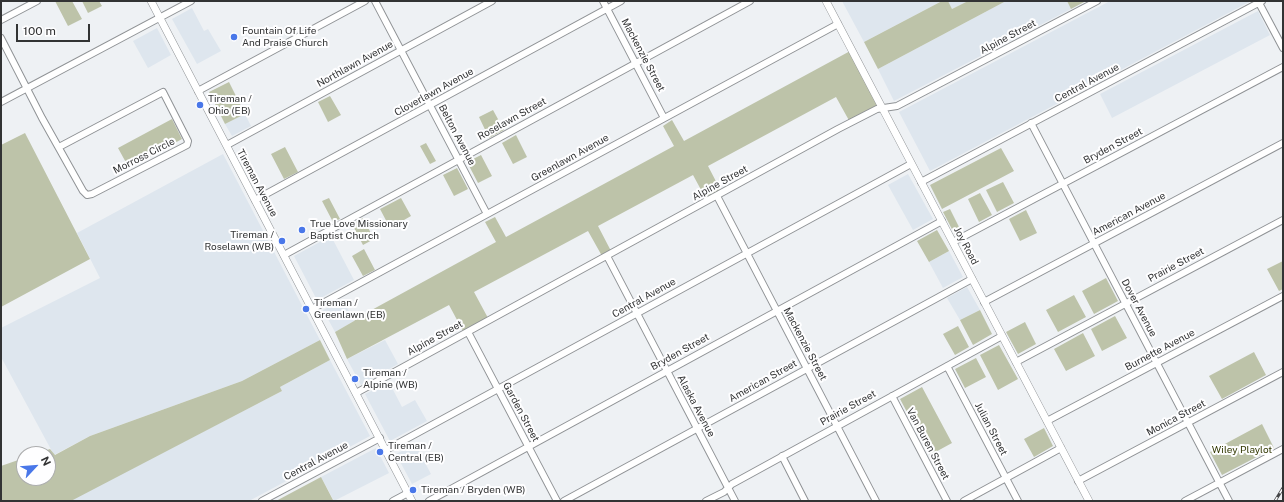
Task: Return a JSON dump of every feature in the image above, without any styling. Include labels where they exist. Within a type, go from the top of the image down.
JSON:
[{"type":"street","points":[[1,20],[37,1]]},
{"type":"street","name":"Tireman Avenue","points":[[151,1],[412,501]]},
{"type":"street","points":[[1,102],[191,1]]},
{"type":"street","points":[[198,91],[365,1]]},
{"type":"street","name":"Belton Avenue","points":[[375,1],[487,214]]},
{"type":"street","name":"Northlawn Avenue","points":[[227,146],[492,1]]},
{"type":"street","name":"Mackenzie Street","points":[[603,1],[664,118]]},
{"type":"street","name":"Cloverlawn Avenue","points":[[255,200],[621,1]]},
{"type":"street","name":"Roselawn Street","points":[[284,255],[750,1]]},
{"type":"street","name":"Joy Road","points":[[826,1],[1089,501]]},
{"type":"street","name":"Alpine Street","points":[[356,393],[838,129],[877,109],[897,106],[1097,1]]},
{"type":"street","points":[[1260,2],[1283,48]]},
{"type":"street","name":"Central Avenue","points":[[921,182],[1260,2]]},
{"type":"street","name":"Greenlawn Avenue","points":[[312,309],[838,24]]},
{"type":"street","name":"Morross Circle","points":[[1,38],[42,118],[83,191],[87,195],[92,194],[187,145],[188,141],[163,92],[59,147]]},
{"type":"street","name":"Bryden Street","points":[[953,242],[1283,67]]},
{"type":"street","name":"Dover Avenue","points":[[1032,123],[1229,501]]},
{"type":"street","name":"American Avenue","points":[[984,302],[1283,143]]},
{"type":"street","name":"Central Avenue","points":[[386,450],[911,164]]},
{"type":"street","name":"Mackenzie Street","points":[[717,196],[876,501]]},
{"type":"street","name":"Prairie Street","points":[[1016,362],[1283,220]]},
{"type":"street","name":"Bryden Street","points":[[429,501],[942,221]]},
{"type":"street","name":"Alaska Avenue","points":[[607,256],[735,501]]},
{"type":"street","name":"American Street","points":[[564,501],[972,279]]},
{"type":"street","name":"Burnette Avenue","points":[[1047,421],[1283,296]]},
{"type":"street","name":"Garden Street","points":[[468,332],[557,501]]},
{"type":"street","name":"Prairie Street","points":[[706,501],[724,492],[732,484],[782,456],[1002,336]]},
{"type":"street","name":"Julian Street","points":[[947,366],[1018,501]]},
{"type":"street","name":"Monica Street","points":[[1078,481],[1283,372]]},
{"type":"street","name":"Van Buren Street","points":[[892,396],[947,501]]},
{"type":"street","name":"Central Avenue","points":[[262,501],[380,438]]},
{"type":"street","points":[[964,501],[1061,448]]},
{"type":"street","points":[[1185,501],[1283,449]]},
{"type":"street","points":[[782,456],[805,501]]},
{"type":"street","points":[[393,501],[408,493]]},
{"type":"shaded area","points":[[842,1],[942,1],[864,42]]},
{"type":"shaded area","points":[[948,1],[968,1],[952,9]]},
{"type":"shaded area","points":[[1006,1],[1067,1],[1071,9],[894,101],[878,69]]},
{"type":"shaded area","points":[[1110,1],[1251,1],[930,171],[899,112]]},
{"type":"shaded area","points":[[192,8],[204,31],[208,29],[221,51],[197,64],[172,19]]},
{"type":"shaded area","points":[[1258,11],[1270,35],[1112,118],[1100,94]]},
{"type":"shaded area","points":[[157,28],[171,55],[148,68],[133,41]]},
{"type":"shaded area","points":[[245,114],[251,126],[232,136],[225,124]]},
{"type":"shaded area","points":[[223,154],[320,340],[242,381],[90,436],[56,454],[56,446],[49,446],[1,357],[1,328],[100,278],[77,233]]},
{"type":"shaded area","points":[[908,174],[933,219],[913,230],[888,185]]},
{"type":"shaded area","points":[[331,236],[354,280],[317,300],[294,256]]},
{"type":"shaded area","points":[[949,251],[963,277],[943,288],[929,262]]},
{"type":"shaded area","points":[[967,287],[980,310],[960,320],[947,298]]},
{"type":"shaded area","points":[[343,300],[354,321],[335,332],[323,310]]},
{"type":"shaded area","points":[[385,340],[398,364],[361,385],[347,359]]},
{"type":"shaded area","points":[[330,360],[370,436],[249,501],[69,501],[282,391],[280,387]]},
{"type":"shaded area","points":[[389,382],[402,407],[415,400],[427,421],[390,441],[365,394]]},
{"type":"shaded area","points":[[415,444],[431,474],[412,484],[396,454]]},
{"type":"shaded area","points":[[376,448],[389,473],[334,501],[321,477]]},
{"type":"green space","points":[[55,1],[72,1],[82,19],[68,26]]},
{"type":"green space","points":[[82,1],[99,1],[102,6],[88,13]]},
{"type":"green space","points":[[942,1],[948,1],[952,9],[968,1],[1006,1],[878,69],[864,42]]},
{"type":"green space","points":[[1067,1],[1086,1],[1071,9]]},
{"type":"green space","points":[[852,50],[881,107],[851,124],[836,97],[708,166],[721,191],[706,199],[693,175],[598,226],[611,251],[602,256],[588,231],[474,292],[488,318],[463,331],[449,305],[347,359],[335,332],[357,318],[496,242],[485,222],[495,217],[506,237],[674,146],[663,126],[672,120],[684,141]]},
{"type":"green space","points":[[229,82],[245,114],[225,124],[209,92]]},
{"type":"green space","points":[[330,96],[341,115],[328,122],[318,102]]},
{"type":"green space","points":[[493,110],[504,130],[489,138],[479,117]]},
{"type":"green space","points":[[172,119],[182,139],[129,168],[118,148]]},
{"type":"green space","points":[[25,133],[90,259],[1,307],[1,145]]},
{"type":"green space","points":[[516,135],[527,157],[513,164],[502,143]]},
{"type":"green space","points":[[426,143],[436,161],[430,164],[420,146]]},
{"type":"green space","points":[[285,147],[298,172],[284,179],[271,154]]},
{"type":"green space","points":[[1001,148],[1014,171],[942,209],[930,185]]},
{"type":"green space","points":[[481,155],[492,176],[478,183],[467,162]]},
{"type":"green space","points":[[457,168],[468,189],[454,196],[443,175]]},
{"type":"green space","points":[[1003,182],[1014,203],[997,212],[986,190]]},
{"type":"green space","points":[[980,193],[992,215],[979,222],[968,199]]},
{"type":"green space","points":[[329,198],[340,219],[333,222],[322,201]]},
{"type":"green space","points":[[401,198],[411,216],[390,228],[380,209]]},
{"type":"green space","points":[[950,209],[961,231],[955,235],[943,212]]},
{"type":"green space","points":[[1026,210],[1037,233],[1020,241],[1009,219]]},
{"type":"green space","points":[[363,218],[374,239],[363,245],[352,224]]},
{"type":"green space","points":[[937,230],[949,251],[929,262],[917,241]]},
{"type":"green space","points":[[364,249],[375,270],[363,276],[352,256]]},
{"type":"green space","points":[[1283,261],[1283,289],[1279,291],[1267,269]]},
{"type":"green space","points":[[1106,278],[1118,301],[1094,314],[1082,291]]},
{"type":"green space","points":[[1074,295],[1086,317],[1058,332],[1046,310]]},
{"type":"green space","points":[[980,310],[992,334],[973,345],[960,320]]},
{"type":"green space","points":[[1115,316],[1127,338],[1102,351],[1091,329]]},
{"type":"green space","points":[[1025,322],[1036,344],[1018,354],[1006,332]]},
{"type":"green space","points":[[958,326],[969,347],[955,355],[943,334]]},
{"type":"green space","points":[[1083,333],[1095,356],[1066,371],[1054,349]]},
{"type":"green space","points":[[320,340],[330,360],[280,387],[282,391],[71,501],[1,501],[1,466],[16,461],[16,486],[56,486],[56,454],[90,436],[242,381]]},
{"type":"green space","points":[[999,345],[1018,379],[998,390],[980,355]]},
{"type":"green space","points":[[1254,352],[1266,375],[1222,399],[1209,376]]},
{"type":"green space","points":[[976,358],[986,377],[965,388],[955,369]]},
{"type":"green space","points":[[922,387],[952,443],[930,455],[900,399]]},
{"type":"green space","name":"Wiley Playlot","points":[[1262,424],[1274,448],[1222,475],[1210,452]]},
{"type":"green space","points":[[1044,428],[1053,446],[1034,457],[1024,439]]},
{"type":"green space","points":[[321,477],[333,500],[276,501]]},
{"type":"railway","points":[[1275,501],[1283,488]]},
{"type":"place","name":"Fountain Of Life And Praise Church","points":[[234,37]]},
{"type":"place","name":"Tireman / Ohio (EB)","points":[[200,105]]},
{"type":"place","name":"True Love Missionary Baptist Church","points":[[302,230]]},
{"type":"place","name":"Tireman / Roselawn (WB)","points":[[282,241]]},
{"type":"place","name":"Tireman / Greenlawn (EB)","points":[[306,309]]},
{"type":"place","name":"Tireman / Alpine (WB)","points":[[355,379]]},
{"type":"place","name":"Tireman / Central (EB)","points":[[380,452]]},
{"type":"place","name":"Tireman / Bryden (WB)","points":[[413,490]]}]
